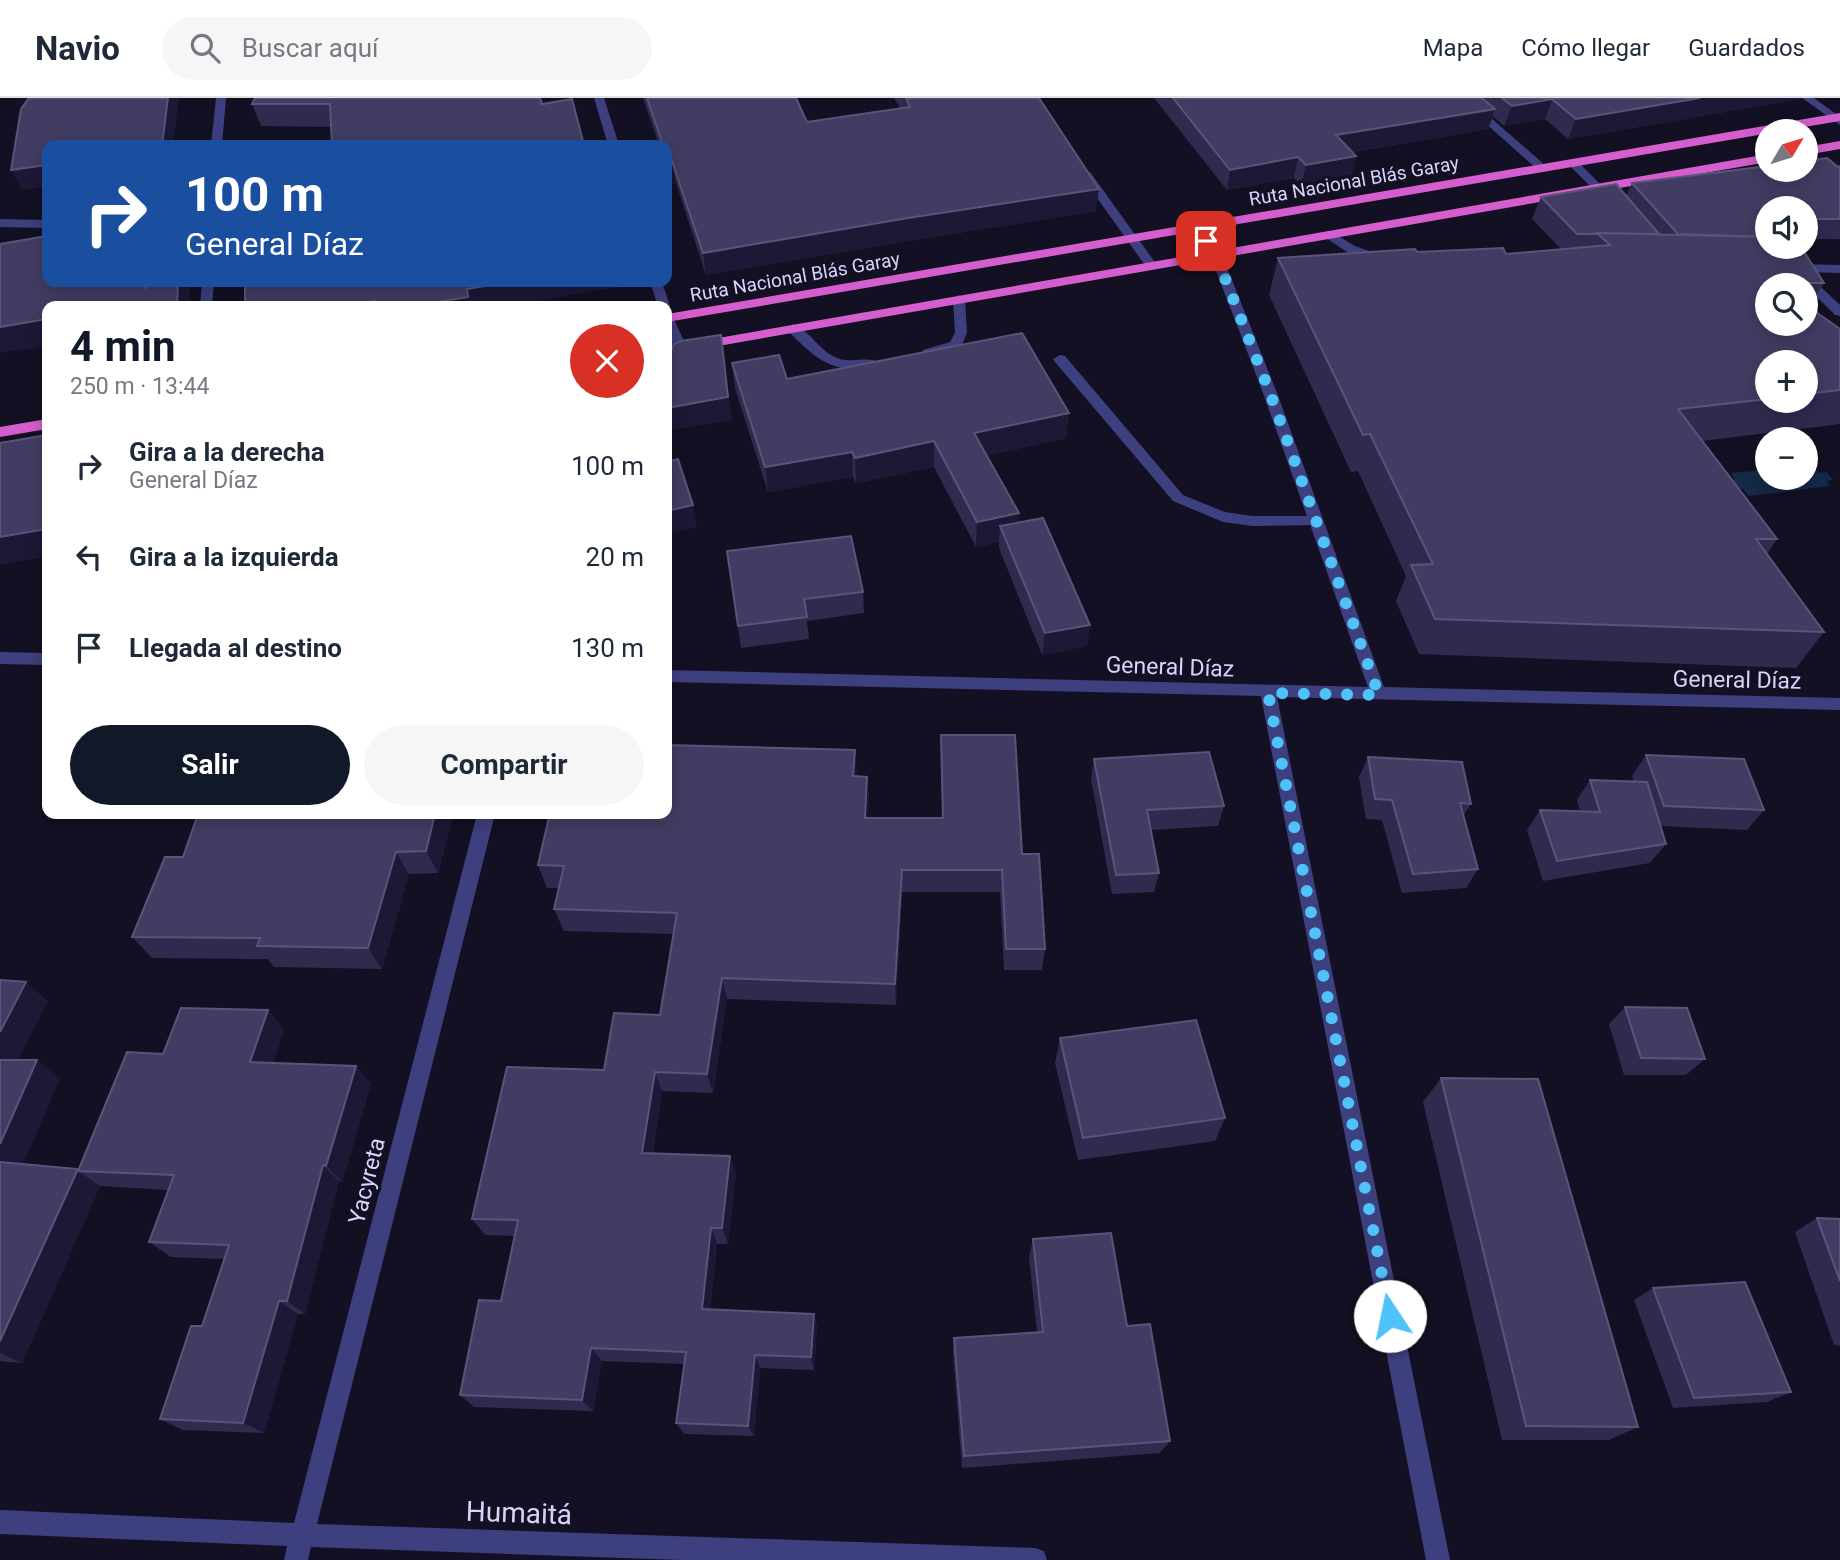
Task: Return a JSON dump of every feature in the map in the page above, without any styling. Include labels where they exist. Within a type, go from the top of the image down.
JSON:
[{"type":"highway","name":"Ruta Nacional Blás Garay","points":[[672,317],[1572,162],[1838,119]]},
{"type":"highway","points":[[1818,149],[1840,145]]},
{"type":"highway","points":[[673,350],[1755,160]]},
{"type":"highway","points":[[0,432],[42,425]]},
{"type":"street","points":[[217,140],[221,98]]},
{"type":"street","points":[[599,98],[612,140]]},
{"type":"street","points":[[1462,98],[1542,168]]},
{"type":"street","points":[[1807,98],[1838,119]]},
{"type":"street","points":[[1572,162],[1624,216]]},
{"type":"street","points":[[1078,163],[1151,265]]},
{"type":"street","points":[[0,223],[42,224]]},
{"type":"street","points":[[1196,228],[1216,255],[1379,695]]},
{"type":"street","points":[[1329,235],[1351,249],[1381,258],[1395,258]]},
{"type":"street","points":[[1840,269],[1788,268],[1840,312]]},
{"type":"street","points":[[913,356],[955,345],[961,334],[959,299]]},
{"type":"street","points":[[793,328],[825,359],[835,365],[852,367],[889,360]]},
{"type":"street","points":[[1060,359],[1178,498],[1223,517],[1252,521],[1316,521]]},
{"type":"street","points":[[0,658],[42,659]]},
{"type":"street","name":"General Díaz","points":[[672,676],[1268,693],[1840,705]]},
{"type":"street","points":[[1268,693],[1438,1560]]},
{"type":"street","name":"Yacyreta","points":[[296,1560],[485,819]]},
{"type":"street","name":"Humaitá","points":[[0,1522],[1035,1560]]},
{"type":"water","points":[[1755,471],[1755,490],[1798,490],[1749,496],[1743,489],[1736,489],[1729,480],[1735,480],[1731,473]]},
{"type":"water","points":[[1818,472],[1827,472],[1833,480],[1827,481],[1830,486],[1818,487]]},
{"type":"building","points":[[29,98],[168,98],[163,140],[42,140],[42,166],[11,170],[21,109]]},
{"type":"building","points":[[255,98],[540,98],[542,104],[572,99],[583,140],[332,140],[330,104],[252,104]]},
{"type":"building","points":[[647,98],[796,98],[807,122],[910,107],[906,98],[1039,98],[1099,189],[703,253],[672,161],[672,140],[661,140]]},
{"type":"building","points":[[1173,98],[1482,98],[1495,109],[1336,135],[1356,156],[1306,165],[1298,157],[1230,170]]},
{"type":"building","points":[[1502,98],[1700,98],[1576,119],[1552,99],[1512,106]]},
{"type":"building","points":[[1827,158],[1840,166],[1840,219],[1818,219],[1818,196],[1755,196],[1755,237],[1678,234],[1632,183],[1755,168],[1755,182],[1818,182],[1818,159]]},
{"type":"building","points":[[1616,184],[1659,234],[1577,234],[1541,197]]},
{"type":"building","points":[[1597,233],[1755,237],[1755,259],[1809,259],[1818,273],[1755,273],[1755,336],[1818,336],[1818,313],[1840,329],[1840,390],[1818,393],[1818,350],[1755,350],[1755,400],[1678,409],[1777,539],[1756,539],[1824,632],[1435,619],[1411,565],[1433,564],[1370,434],[1363,435],[1278,258],[1415,249],[1417,252],[1503,248],[1506,254],[1610,245]]},
{"type":"building","points":[[42,237],[42,287],[178,287],[177,301],[42,301],[42,320],[0,327],[0,244]]},
{"type":"building","points":[[245,287],[479,287],[467,289],[468,297],[444,301],[245,301]]},
{"type":"building","points":[[1022,333],[1069,413],[974,433],[1019,513],[977,522],[934,441],[855,458],[852,452],[765,467],[732,363],[779,355],[787,379]]},
{"type":"building","points":[[721,335],[728,397],[672,407],[672,349],[674,344]]},
{"type":"building","points":[[42,436],[42,530],[0,537],[0,443]]},
{"type":"building","points":[[678,459],[693,505],[672,510],[672,461]]},
{"type":"building","points":[[1043,518],[1090,625],[1045,633],[1000,526]]},
{"type":"building","points":[[851,536],[863,592],[804,599],[807,617],[738,626],[727,551]]},
{"type":"building","points":[[941,735],[1015,735],[1022,854],[1039,854],[1045,949],[1006,949],[1002,870],[902,870],[895,984],[722,978],[707,1074],[655,1072],[642,1153],[730,1156],[722,1228],[711,1228],[702,1309],[814,1314],[811,1357],[755,1355],[748,1426],[676,1423],[686,1352],[591,1348],[582,1400],[460,1395],[479,1300],[501,1301],[518,1220],[472,1219],[507,1067],[604,1070],[614,1013],[660,1015],[677,913],[554,909],[564,866],[538,865],[549,819],[672,819],[672,745],[855,750],[853,776],[867,777],[865,818],[943,818]]},
{"type":"building","points":[[1209,752],[1224,806],[1147,810],[1159,873],[1116,875],[1094,759]]},
{"type":"building","points":[[1646,755],[1744,759],[1764,810],[1664,806]]},
{"type":"building","points":[[1368,757],[1462,762],[1471,804],[1460,803],[1478,869],[1413,874],[1392,800],[1375,799]]},
{"type":"building","points":[[1590,780],[1647,782],[1666,844],[1557,861],[1540,810],[1600,812]]},
{"type":"building","points":[[196,819],[434,819],[426,851],[396,852],[368,948],[257,946],[260,938],[132,937],[165,857],[183,857]]},
{"type":"building","points":[[0,980],[26,982],[0,1032]]},
{"type":"building","points":[[1625,1007],[1687,1008],[1705,1059],[1641,1058]]},
{"type":"building","points":[[181,1008],[268,1010],[250,1062],[356,1066],[326,1166],[323,1165],[287,1301],[279,1301],[243,1423],[160,1419],[191,1326],[202,1326],[229,1245],[149,1242],[174,1175],[78,1171],[127,1052],[163,1054]]},
{"type":"building","points":[[1196,1020],[1225,1118],[1083,1138],[1060,1038]]},
{"type":"building","points":[[0,1060],[37,1060],[0,1144]]},
{"type":"building","points":[[1441,1078],[1538,1079],[1638,1427],[1526,1426]]},
{"type":"building","points":[[0,1162],[78,1169],[0,1341]]},
{"type":"building","points":[[1817,1218],[1840,1219],[1840,1281]]},
{"type":"building","points":[[1111,1233],[1127,1326],[1150,1324],[1170,1441],[964,1456],[954,1338],[1043,1332],[1033,1239]]},
{"type":"building","points":[[1745,1282],[1791,1392],[1694,1398],[1653,1288]]},
{"type":"route","points":[[1206,241],[1216,255],[1270,393],[1379,695],[1268,693],[1390,1316]]}]
